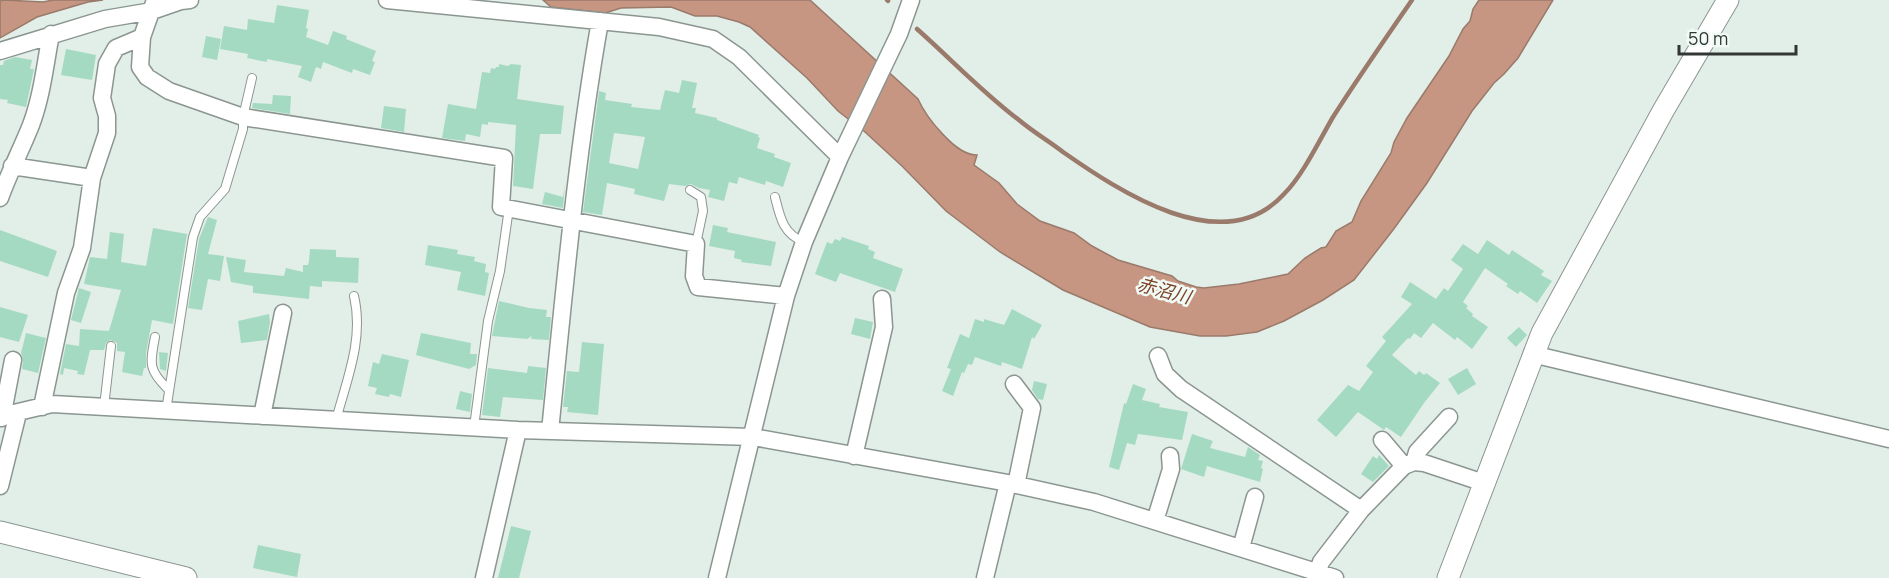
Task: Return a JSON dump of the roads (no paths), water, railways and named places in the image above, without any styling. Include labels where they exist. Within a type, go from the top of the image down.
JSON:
[{"type":"street","points":[[0,51],[105,19],[154,6],[190,0]]},
{"type":"street","points":[[387,0],[658,27],[713,39],[739,57],[840,157]]},
{"type":"street","points":[[717,578],[786,296],[804,242],[840,157],[896,42],[911,0]]},
{"type":"street","points":[[1448,578],[1532,354],[1547,322],[1728,0]]},
{"type":"street","points":[[154,6],[142,38],[140,67],[147,77],[170,91],[243,117],[504,158],[501,207],[696,244],[694,276],[698,286],[786,296]]},
{"type":"street","points":[[550,431],[571,221],[588,87],[600,21]]},
{"type":"street","points":[[0,198],[31,125],[40,95],[51,34]]},
{"type":"street","points":[[42,407],[66,293],[82,248],[92,178],[108,126],[102,98],[107,64],[116,48],[142,38]]},
{"type":"street","points":[[12,166],[92,178]]},
{"type":"street","points":[[854,456],[884,327],[882,299]]},
{"type":"street","points":[[262,416],[283,313]]},
{"type":"street","points":[[1532,354],[1889,439]]},
{"type":"street","points":[[1158,356],[1165,374],[1181,389],[1361,510]]},
{"type":"street","points":[[0,486],[13,360]]},
{"type":"street","points":[[985,578],[1032,408],[1014,384]]},
{"type":"street","points":[[7,416],[52,404],[518,430],[753,437],[1012,484],[1094,502],[1335,578]]},
{"type":"street","points":[[1317,572],[1321,562],[1361,510],[1409,464],[1449,417]]},
{"type":"street","points":[[484,578],[518,430]]},
{"type":"street","points":[[1382,440],[1409,464],[1484,483]]},
{"type":"street","points":[[1155,521],[1171,469],[1170,456]]},
{"type":"street","points":[[1241,548],[1255,497]]},
{"type":"street","points":[[0,532],[186,578]]},
{"type":"lane","points":[[166,411],[194,237],[200,217],[225,189],[243,129],[243,117],[252,78]]},
{"type":"lane","points":[[690,190],[701,197],[703,211],[696,244]]},
{"type":"lane","points":[[775,197],[791,237],[804,242]]},
{"type":"lane","points":[[474,427],[488,321],[500,271],[509,208]]},
{"type":"lane","points":[[336,420],[357,340],[358,311],[354,296]]},
{"type":"lane","points":[[155,337],[150,363],[153,372],[168,389]]},
{"type":"lane","points":[[104,407],[111,346]]},
{"type":"water","points":[[103,0],[88,2],[37,17],[0,38],[0,1],[43,2]]},
{"type":"water","name":"赤沼川","points":[[543,0],[810,0],[918,99],[935,125],[951,142],[969,154],[977,155],[974,165],[999,183],[1017,204],[1040,221],[1074,233],[1118,260],[1204,288],[1239,284],[1288,274],[1305,258],[1326,247],[1336,231],[1352,222],[1361,201],[1391,153],[1394,142],[1407,118],[1449,56],[1463,29],[1470,21],[1473,9],[1479,0],[1553,0],[1518,58],[1472,111],[1427,183],[1354,280],[1284,321],[1257,332],[1226,336],[1200,336],[1150,327],[1063,290],[1000,252],[946,211],[903,167],[838,111],[807,78],[750,27],[717,16],[695,16],[671,7],[621,8],[605,13],[551,7]]},
{"type":"waterway","points":[[917,29],[1006,110],[1086,168],[1141,200],[1172,213],[1202,220],[1232,221],[1259,213],[1291,186],[1342,102],[1412,0]]}]
